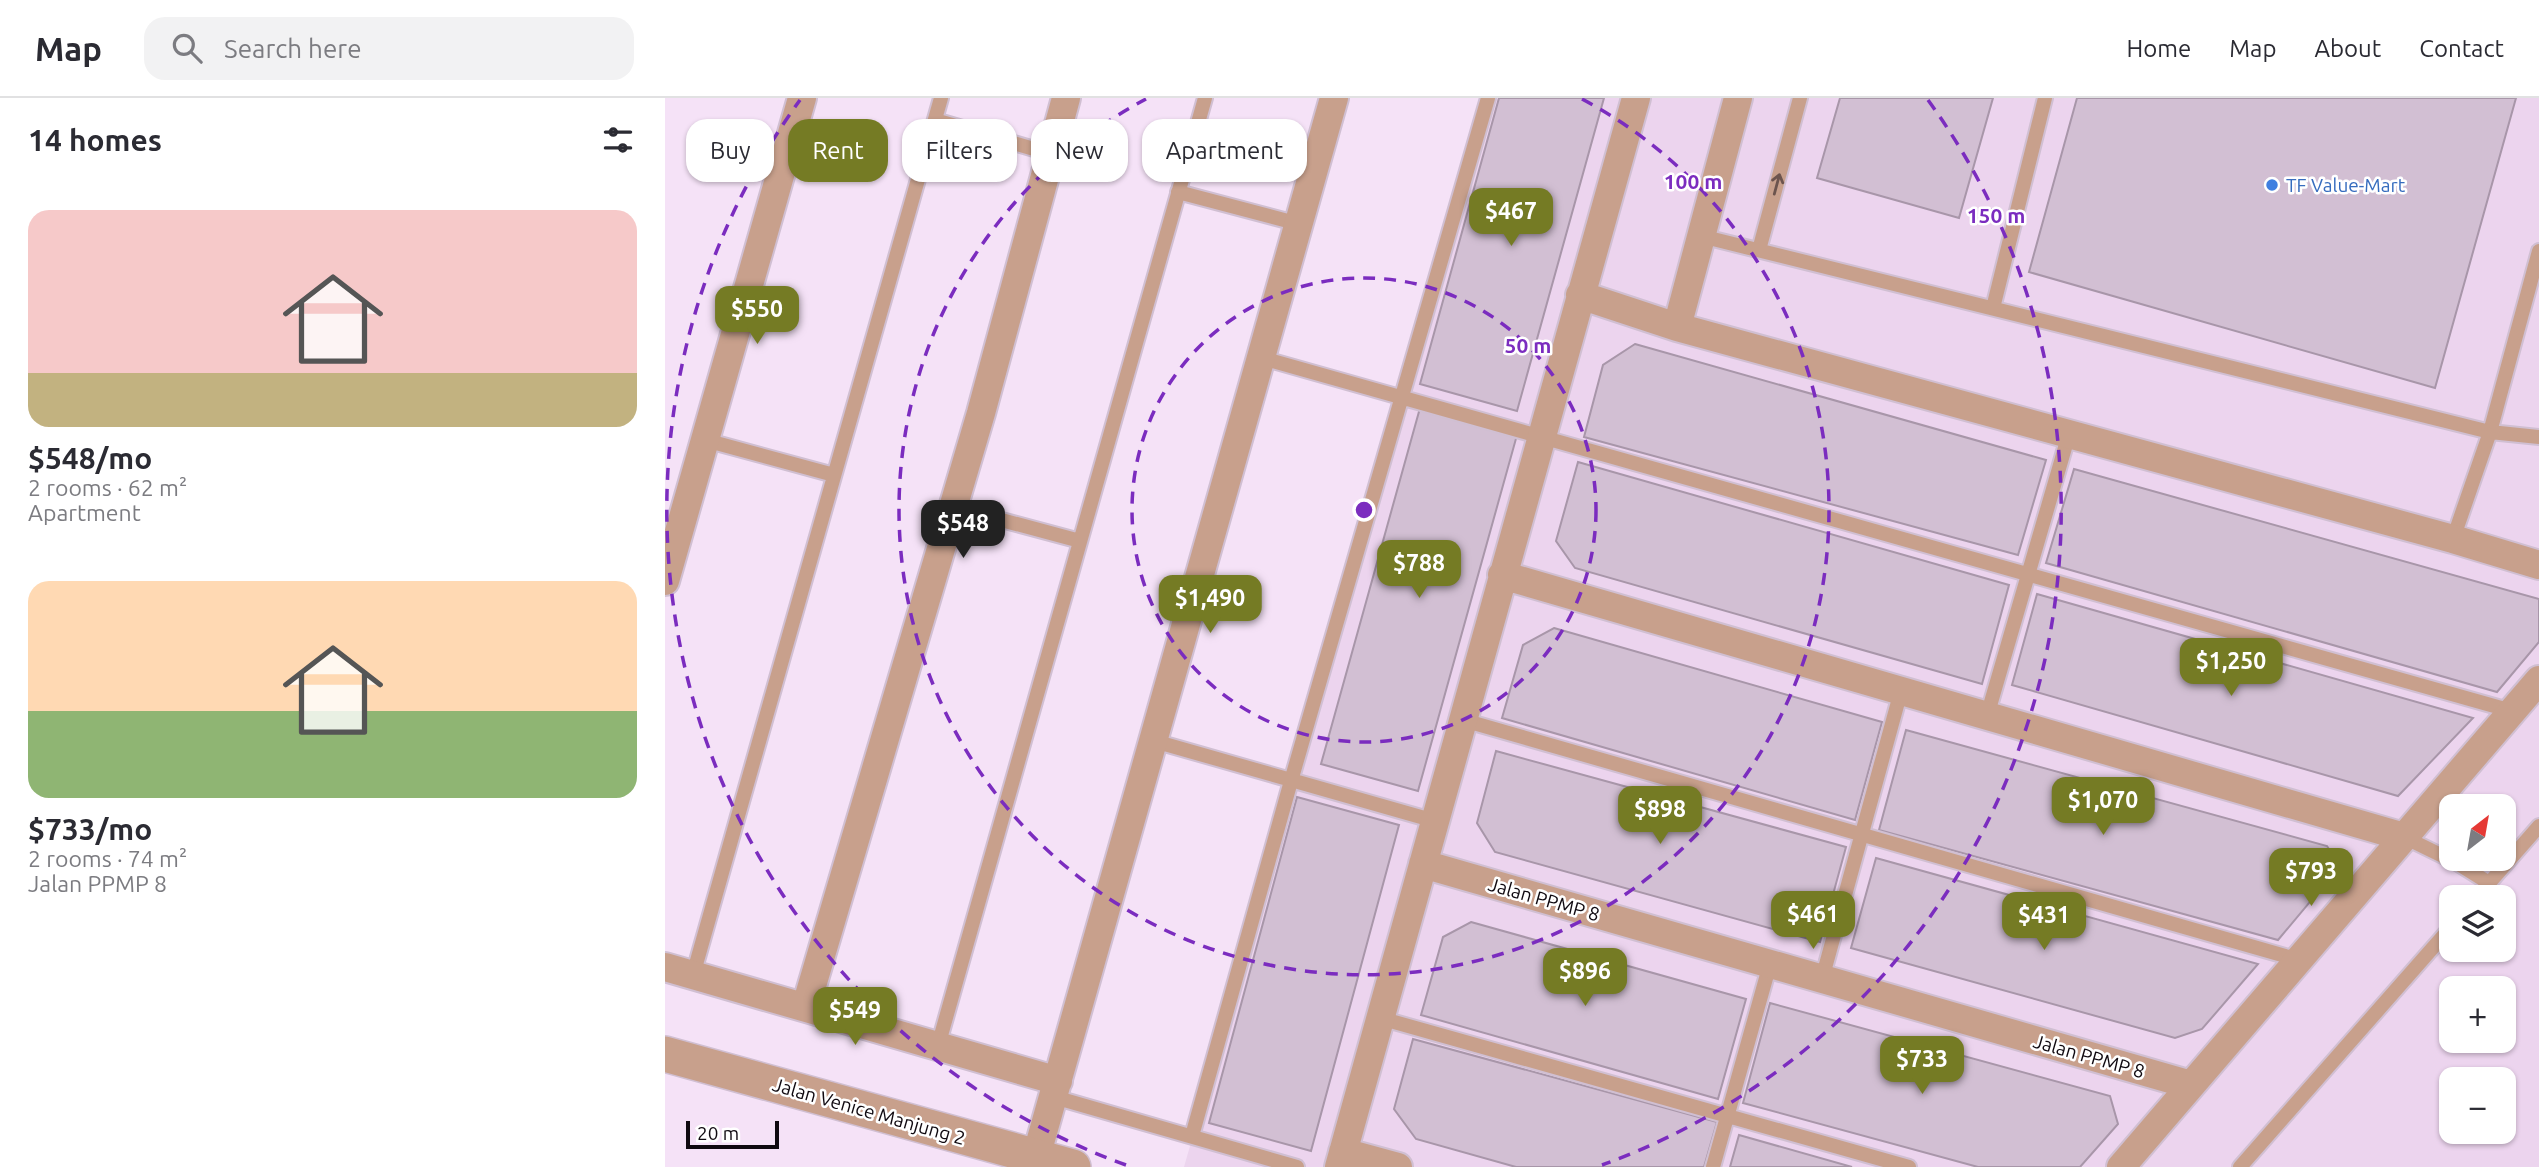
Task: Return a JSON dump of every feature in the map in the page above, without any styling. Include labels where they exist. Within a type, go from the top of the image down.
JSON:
[{"type":"street","points":[[665,580],[801,98]]},
{"type":"street","points":[[1060,119],[1066,98]]},
{"type":"street","points":[[1036,1157],[1334,98]]},
{"type":"street","points":[[1398,1167],[1341,1160],[1636,98]]},
{"type":"street","points":[[1677,327],[1738,98]]},
{"type":"street","points":[[806,1006],[953,507],[1043,182]]},
{"type":"street","points":[[1580,295],[1677,327],[2453,539],[2539,565]]},
{"type":"street","points":[[1502,575],[2404,837]]},
{"type":"street","points":[[2121,1167],[2539,680]]},
{"type":"street","name":"Jalan PPMP 8","points":[[1423,864],[2191,1085]]},
{"type":"street","points":[[665,967],[938,1046],[1056,1089]]},
{"type":"street","name":"Jalan Venice Manjung 2","points":[[665,1054],[1073,1167]]},
{"type":"lane","points":[[935,119],[941,98]]},
{"type":"lane","points":[[938,1046],[1205,98]]},
{"type":"lane","points":[[1192,1136],[1291,781],[1488,98]]},
{"type":"lane","points":[[1759,250],[1800,98]]},
{"type":"lane","points":[[1993,308],[2045,98]]},
{"type":"lane","points":[[693,975],[917,182]]},
{"type":"lane","points":[[1178,192],[1299,224]]},
{"type":"lane","points":[[1701,236],[2490,432],[2539,437]]},
{"type":"lane","points":[[2453,539],[2490,432],[2539,251]]},
{"type":"lane","points":[[1262,358],[2512,711]]},
{"type":"lane","points":[[1987,716],[2070,434]]},
{"type":"lane","points":[[705,440],[834,475]]},
{"type":"lane","points":[[953,507],[1080,541]]},
{"type":"lane","points":[[1822,979],[1902,691]]},
{"type":"lane","points":[[1463,720],[2299,960]]},
{"type":"lane","points":[[1154,741],[1434,821]]},
{"type":"lane","points":[[2404,837],[2457,863],[2489,883],[2539,825]]},
{"type":"lane","points":[[2240,1167],[2439,941]]},
{"type":"lane","points":[[1713,1167],[1770,964]]},
{"type":"lane","points":[[1380,1018],[1909,1167]]},
{"type":"lane","points":[[1056,1089],[1192,1136],[1297,1167]]},
{"type":"shaded area","points":[[1490,98],[2539,98],[2539,1167],[1184,1167]]},
{"type":"building","points":[[1499,98],[1604,98],[1517,411],[1420,384]]},
{"type":"building","points":[[1840,98],[1993,98],[1959,218],[1817,178]]},
{"type":"building","name":"TF Value-Mart","points":[[2077,98],[2516,98],[2435,388],[2029,272]]},
{"type":"building","points":[[1635,344],[2046,460],[2018,555],[1584,437],[1603,365]]},
{"type":"building","points":[[1420,408],[1517,435],[1418,791],[1321,764]]},
{"type":"building","points":[[1578,462],[2009,585],[1982,684],[1575,568],[1556,541]]},
{"type":"building","points":[[2074,469],[2539,599],[2539,642],[2497,692],[2046,563]]},
{"type":"building","points":[[2037,594],[2473,718],[2398,796],[2012,685]]},
{"type":"building","points":[[1554,628],[1882,722],[1855,820],[1502,718],[1523,645]]},
{"type":"building","points":[[1906,730],[2327,846],[2340,866],[2278,940],[1879,830]]},
{"type":"building","points":[[1496,751],[1846,847],[1820,942],[1495,852],[1477,823]]},
{"type":"building","points":[[1297,797],[1399,825],[1311,1151],[1209,1123]]},
{"type":"building","points":[[1876,858],[2258,964],[2202,1029],[2175,1038],[1851,948]]},
{"type":"building","points":[[1471,922],[1746,999],[1718,1099],[1421,1015],[1443,937]]},
{"type":"building","points":[[1770,1003],[2110,1096],[2118,1124],[2080,1167],[1978,1167],[1743,1103]]},
{"type":"building","points":[[1413,1039],[1717,1122],[1704,1167],[1516,1167],[1416,1139],[1394,1109]]},
{"type":"building","points":[[1739,1135],[1852,1167],[1730,1167]]},
{"type":"place","name":"TF Value-Mart","points":[[2272,185]]}]
